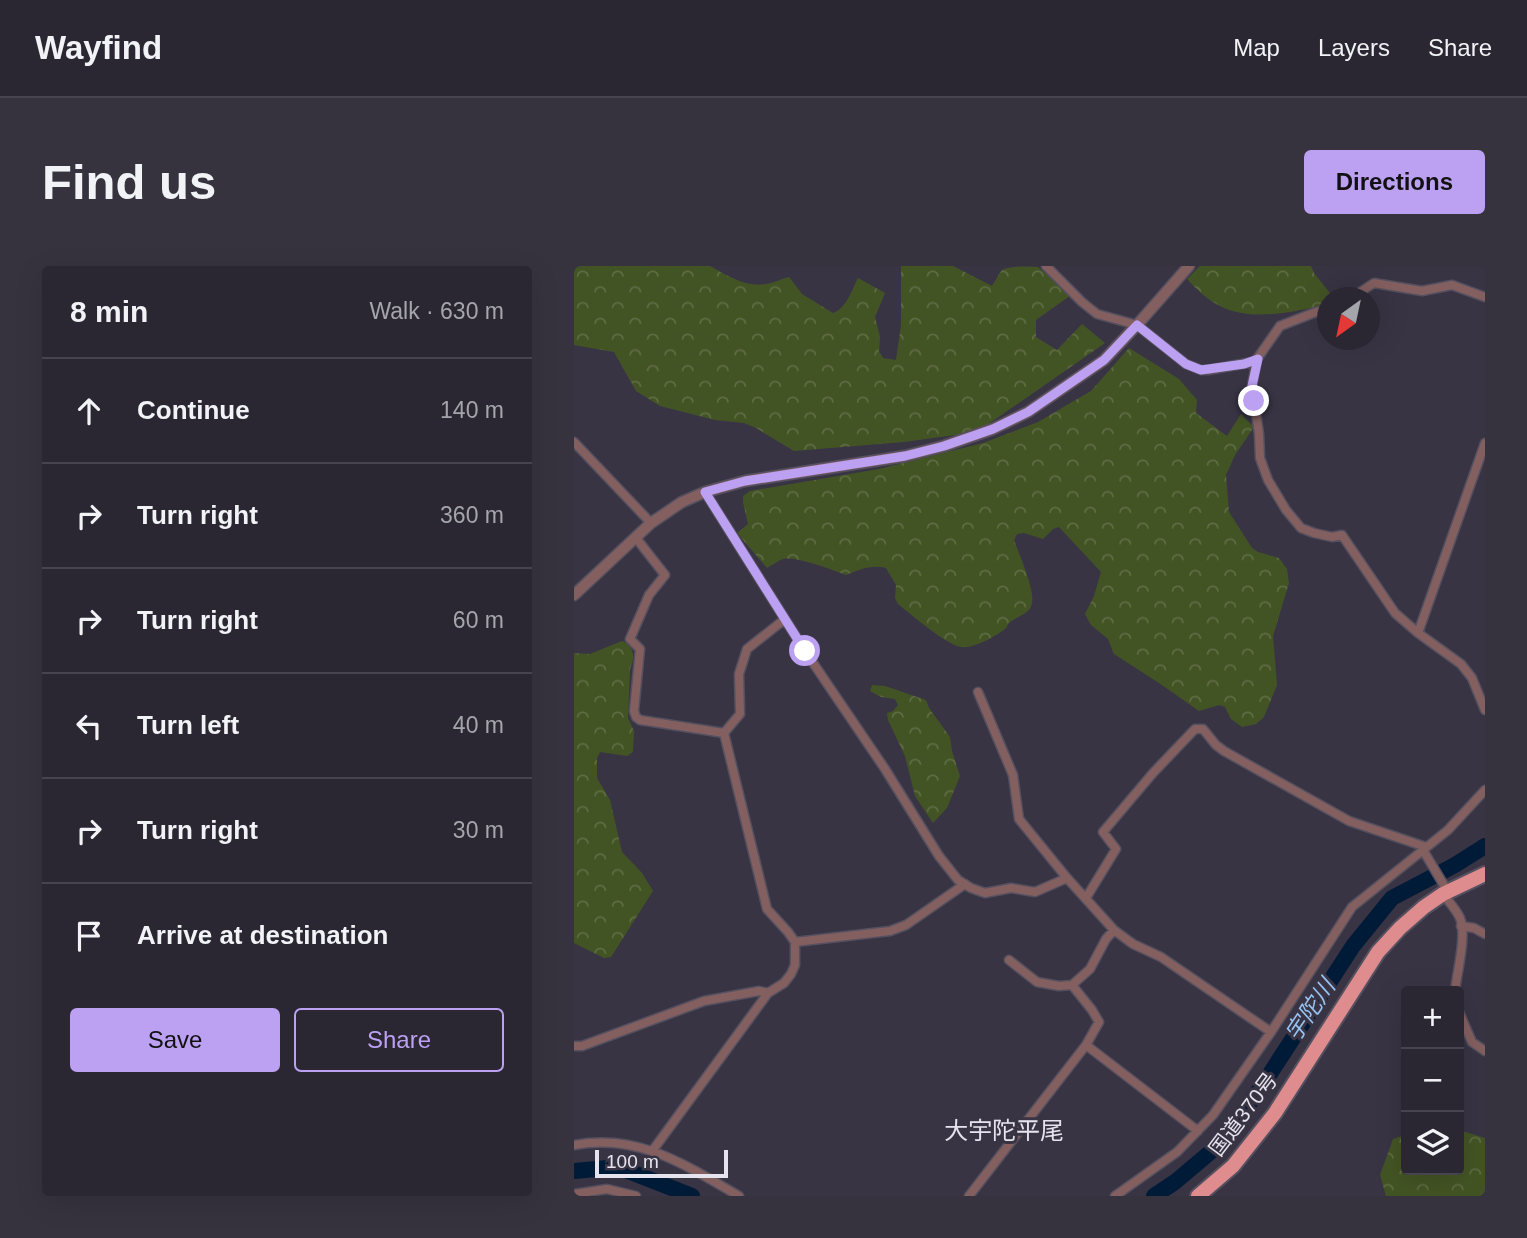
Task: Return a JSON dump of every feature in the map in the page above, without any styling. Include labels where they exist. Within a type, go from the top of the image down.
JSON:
[{"type":"highway","name":"国道370号","points":[[1198,1196],[1233,1167],[1275,1113],[1378,952],[1400,928],[1445,891],[1485,874]]},
{"type":"street","points":[[1046,266],[1097,314],[1137,325],[1186,364],[1201,370],[1244,364],[1258,359]]},
{"type":"street","points":[[574,595],[651,523],[682,502],[705,492],[745,481],[905,456],[993,429],[1028,412],[1104,360],[1189,266]]},
{"type":"street","points":[[1368,287],[1374,283],[1422,291],[1452,285],[1485,297]]},
{"type":"street","points":[[1317,312],[1280,326],[1258,359],[1252,386],[1260,458],[1268,480],[1286,510],[1301,528],[1332,537],[1342,535],[1395,613],[1461,664],[1472,678],[1485,710]]},
{"type":"street","points":[[574,442],[651,523]]},
{"type":"street","points":[[1418,632],[1485,443]]},
{"type":"street","points":[[705,492],[945,865],[958,880],[985,893],[1011,888],[1035,892],[1067,878]]},
{"type":"street","points":[[636,538],[665,575],[649,595],[630,639],[640,649],[634,711],[636,717],[640,720],[724,733]]},
{"type":"street","points":[[724,733],[740,714],[739,674],[747,649],[785,619]]},
{"type":"street","points":[[978,692],[1013,775],[1019,818],[1067,878],[1114,930],[1133,944],[1161,957],[1271,1032]]},
{"type":"street","points":[[1086,898],[1116,849],[1103,832],[1195,729],[1203,730],[1224,751],[1349,821],[1425,851],[1460,918],[1462,938],[1456,986]]},
{"type":"street","points":[[653,1150],[768,993],[784,983],[796,965],[795,942],[767,909],[724,733]]},
{"type":"street","points":[[1115,1196],[1177,1152],[1213,1115],[1271,1032],[1352,907],[1425,851],[1485,790]]},
{"type":"street","points":[[795,942],[890,930],[906,925],[965,884]]},
{"type":"street","points":[[1461,926],[1474,928],[1485,934]]},
{"type":"street","points":[[1009,960],[1037,982],[1059,986],[1072,985],[1090,969],[1114,930]]},
{"type":"street","points":[[969,1196],[1086,1045],[1099,1022],[1072,985]]},
{"type":"street","points":[[574,1046],[582,1046],[704,1001],[759,991],[768,993]]},
{"type":"street","points":[[1464,1024],[1472,1042],[1485,1051]]},
{"type":"street","points":[[1086,1045],[1198,1131]]},
{"type":"street","points":[[574,1145],[614,1143],[653,1150],[739,1196]]},
{"type":"street","points":[[574,1194],[607,1189],[636,1196]]},
{"type":"green space","points":[[574,266],[710,266],[737,280],[759,285],[789,277],[802,294],[833,313],[845,303],[858,278],[885,293],[875,317],[880,337],[879,351],[883,358],[896,360],[901,325],[901,266],[953,266],[992,286],[1002,270],[1038,267],[1071,295],[1036,320],[1036,337],[1057,350],[1082,324],[1105,343],[977,432],[904,442],[794,451],[744,423],[715,420],[660,406],[636,391],[614,352],[574,345]]},
{"type":"green space","points":[[1200,266],[1311,266],[1325,287],[1317,287],[1317,307],[1261,315],[1222,307],[1212,302],[1187,279]]},
{"type":"green space","points":[[1129,348],[1179,379],[1197,400],[1196,413],[1227,436],[1241,414],[1254,427],[1235,455],[1226,475],[1229,512],[1252,548],[1279,558],[1287,569],[1289,583],[1273,636],[1277,685],[1264,717],[1256,724],[1242,727],[1231,719],[1225,707],[1219,705],[1199,711],[1114,654],[1108,639],[1091,625],[1085,614],[1101,572],[1059,527],[1043,539],[1024,533],[1017,534],[1014,540],[1031,590],[1031,607],[997,635],[966,647],[946,641],[898,604],[895,598],[896,585],[886,568],[870,567],[846,575],[814,564],[783,559],[767,568],[737,533],[748,524],[743,496],[750,491],[879,469],[983,443],[1038,422],[1091,391]]},
{"type":"green space","points":[[622,641],[633,653],[628,718],[634,731],[633,752],[627,756],[600,752],[597,758],[597,778],[610,800],[622,852],[642,873],[653,891],[611,957],[604,958],[574,943],[574,653],[590,654]]},
{"type":"green space","points":[[872,685],[885,686],[926,700],[950,737],[960,776],[947,808],[933,823],[915,796],[905,756],[888,720],[887,713],[898,705],[895,699],[881,697],[870,691]]},
{"type":"green space","points":[[1464,1132],[1485,1138],[1485,1196],[1386,1196],[1380,1175],[1393,1139],[1401,1137],[1401,1175],[1464,1175]]},
{"type":"waterway","name":"宇陀川","points":[[1154,1196],[1220,1144],[1262,1086],[1353,946],[1392,898],[1485,846]]},
{"type":"waterway","name":"宇陀川","points":[[574,1171],[618,1167],[692,1196]]},
{"type":"district","name":"大宇陀平尾","points":[[1004,1130]]},
{"type":"route","points":[[805,651],[705,492],[745,481],[905,456],[993,429],[1028,412],[1104,360],[1137,325],[1186,364],[1201,370],[1244,364],[1258,359],[1252,386],[1254,401]]}]
